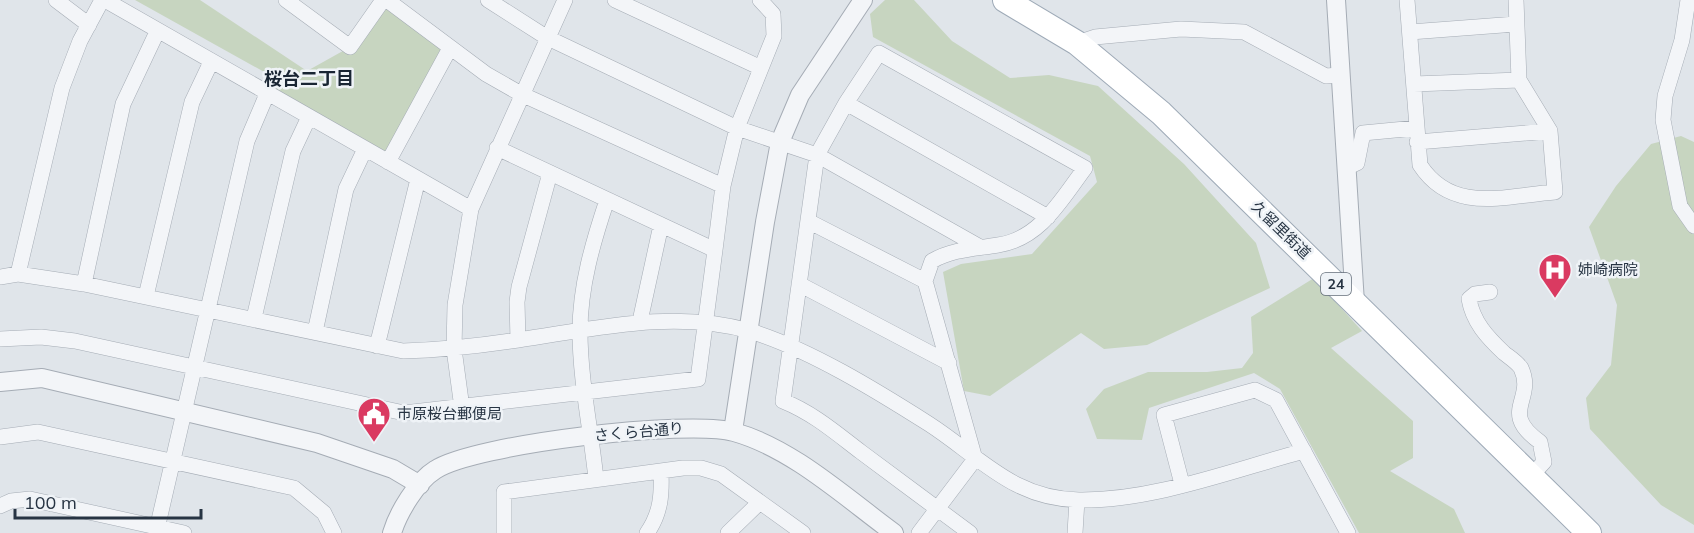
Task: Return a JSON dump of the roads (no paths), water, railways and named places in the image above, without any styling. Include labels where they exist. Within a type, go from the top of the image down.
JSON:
[{"type":"main road","name":"久留里街道","points":[[1005,0],[1077,43],[1161,113],[1588,533]]},
{"type":"street","points":[[56,0],[89,25]]},
{"type":"street","points":[[18,274],[62,88],[89,25],[104,0],[471,209]]},
{"type":"street","points":[[286,0],[350,47],[385,0],[486,74],[521,94],[723,186]]},
{"type":"street","points":[[488,0],[546,37],[737,128],[817,155],[980,247]]},
{"type":"street","points":[[462,408],[454,349],[455,305],[471,209],[496,148],[565,0]]},
{"type":"street","points":[[615,0],[761,68]]},
{"type":"street","points":[[0,339],[41,337],[75,341],[404,413],[698,379],[707,324],[723,186],[737,128],[774,36],[773,14],[760,0]]},
{"type":"street","points":[[733,431],[780,142],[800,95],[862,0]]},
{"type":"street","points":[[1336,0],[1355,303]]},
{"type":"street","points":[[1407,0],[1420,165],[1431,182],[1463,198],[1555,192],[1550,131],[1519,80],[1516,0]]},
{"type":"street","points":[[1688,0],[1682,40],[1665,96],[1663,120],[1680,206],[1694,226]]},
{"type":"street","points":[[1410,32],[1516,24]]},
{"type":"street","points":[[1077,43],[1095,37],[1181,28],[1244,32],[1326,76],[1340,75]]},
{"type":"street","points":[[84,284],[123,104],[157,32]]},
{"type":"street","points":[[388,162],[450,48]]},
{"type":"street","points":[[970,533],[805,410],[783,401],[817,155],[846,103],[879,54],[1085,168],[1048,217],[1029,235],[1001,245],[948,251],[932,261],[925,281],[975,459]]},
{"type":"street","points":[[146,296],[192,102],[211,62]]},
{"type":"street","points":[[1414,84],[1519,80]]},
{"type":"street","points":[[157,530],[247,141],[267,94]]},
{"type":"street","points":[[846,103],[1048,217]]},
{"type":"street","points":[[254,318],[293,151],[309,117]]},
{"type":"street","points":[[1347,168],[1357,163],[1363,133],[1417,135],[1550,131]]},
{"type":"street","points":[[496,148],[715,250]]},
{"type":"street","points":[[315,332],[346,189],[365,149]]},
{"type":"street","points":[[518,340],[519,287],[550,173]]},
{"type":"street","points":[[377,346],[418,179]]},
{"type":"street","points":[[596,479],[580,330],[592,243],[608,200]]},
{"type":"street","points":[[808,221],[925,281]]},
{"type":"street","points":[[640,321],[662,225]]},
{"type":"street","points":[[0,277],[18,274],[84,284],[209,308],[403,351],[454,349],[640,321],[707,324],[749,331],[790,346],[886,398],[931,425],[1013,485],[1041,495],[1077,500],[1125,498],[1304,451]]},
{"type":"street","points":[[799,284],[949,363]]},
{"type":"street","points":[[1490,292],[1475,294],[1469,299],[1472,317],[1488,337],[1520,367],[1525,384],[1518,410],[1524,430],[1540,442],[1544,462],[1531,476]]},
{"type":"street","points":[[0,382],[42,378],[184,412],[347,452],[393,469],[420,485]]},
{"type":"street","points":[[1182,484],[1164,415],[1255,390],[1276,400],[1348,533]]},
{"type":"street","name":"さくら台通り","points":[[392,533],[394,525],[420,485],[435,470],[468,456],[503,448],[592,436],[705,427],[733,431],[774,446],[894,533]]},
{"type":"street","points":[[0,437],[38,432],[294,488],[324,513],[334,533]]},
{"type":"street","points":[[919,533],[975,459]]},
{"type":"street","points":[[504,533],[504,492],[701,468],[721,474],[803,533]]},
{"type":"street","points":[[647,533],[655,522],[662,497],[662,471]]},
{"type":"street","points":[[0,506],[30,499],[157,530],[184,533]]},
{"type":"street","points":[[1075,533],[1077,500]]},
{"type":"street","points":[[728,533],[760,502]]},
{"type":"place","name":"姉崎病院","points":[[1555,299]]},
{"type":"place","name":"市原桜台郵便局","points":[[374,443]]},
{"type":"district","name":"桜台二丁目","points":[[309,79]]}]
